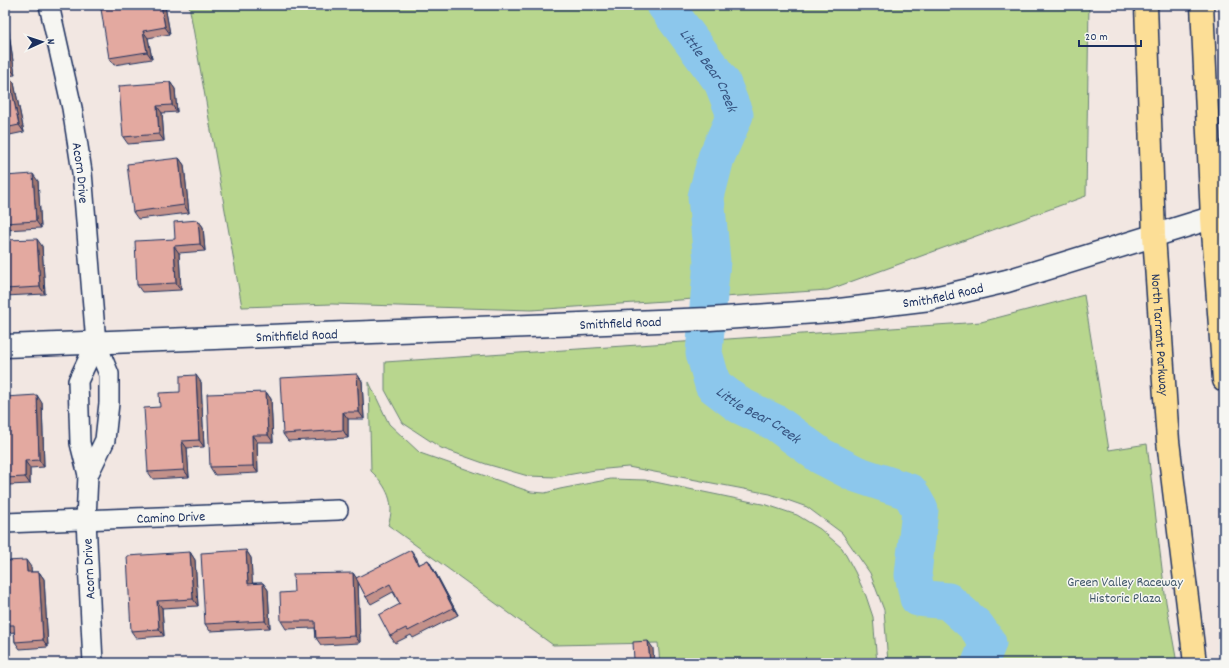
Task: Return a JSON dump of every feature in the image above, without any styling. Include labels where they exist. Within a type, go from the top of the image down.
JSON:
[{"type":"main road","name":"North Tarrant Parkway","points":[[1146,5],[1154,236],[1168,441],[1195,663]]},
{"type":"main road","points":[[1202,5],[1218,216],[1224,380]]},
{"type":"main road","name":"Smithfield Road","points":[[5,346],[709,319],[831,311],[930,298],[1007,281],[1218,216]]},
{"type":"street","name":"Acorn Drive","points":[[49,5],[72,108],[82,172],[96,343],[109,374],[109,403],[104,440],[88,475]]},
{"type":"street","name":"Acorn Drive","points":[[93,663],[86,520],[88,475],[80,443],[78,381],[96,343]]},
{"type":"street","name":"Camino Drive","points":[[5,523],[338,510]]},
{"type":"green space","points":[[189,5],[1089,5],[1086,196],[828,290],[531,310],[332,304],[242,307]]},
{"type":"green space","name":"Green Valley Raceway Historic Plaza","points":[[1084,295],[1109,450],[1147,444],[1166,602],[1177,663],[888,663],[884,610],[870,573],[842,533],[807,507],[770,494],[628,467],[595,470],[556,477],[528,476],[486,464],[441,448],[403,423],[385,390],[385,362],[981,322]]},
{"type":"green space","points":[[369,382],[389,424],[420,453],[531,492],[545,493],[611,479],[645,480],[767,505],[797,515],[820,529],[842,548],[855,572],[866,596],[873,617],[877,663],[660,663],[658,643],[553,645],[388,525],[391,510],[386,489],[371,471]]},
{"type":"building","points":[[126,5],[161,5],[165,27],[143,31],[147,52],[109,58],[101,9]]},
{"type":"building","points":[[5,32],[10,68],[5,68]]},
{"type":"building","points":[[9,76],[19,125],[5,128],[5,77]]},
{"type":"building","points":[[170,82],[172,105],[157,106],[159,134],[123,137],[119,86]]},
{"type":"building","points":[[179,158],[184,205],[133,212],[127,164]]},
{"type":"building","points":[[33,174],[36,221],[5,223],[5,176]]},
{"type":"building","points":[[198,220],[200,244],[174,246],[176,283],[137,285],[135,241],[175,239],[174,222]]},
{"type":"building","points":[[37,239],[40,287],[5,289],[5,240]]},
{"type":"building","points":[[357,374],[359,412],[343,412],[343,430],[283,434],[280,378]]},
{"type":"building","points":[[196,375],[199,440],[182,441],[184,470],[148,472],[144,408],[160,407],[159,393],[180,392],[180,376]]},
{"type":"building","points":[[266,392],[268,435],[252,435],[253,466],[210,467],[207,394]]},
{"type":"building","points":[[37,395],[39,460],[25,461],[25,477],[5,478],[5,397]]},
{"type":"building","points":[[246,550],[248,584],[263,583],[265,621],[205,624],[201,553]]},
{"type":"building","points":[[411,550],[418,565],[428,560],[453,608],[408,631],[406,628],[390,636],[379,615],[400,604],[390,584],[366,597],[356,578]]},
{"type":"building","points":[[190,552],[193,599],[157,601],[159,629],[131,631],[127,556]]},
{"type":"building","points":[[26,560],[27,572],[39,572],[43,640],[15,642],[14,625],[5,625],[5,561]]},
{"type":"building","points":[[353,573],[355,636],[316,638],[315,621],[281,621],[280,593],[294,592],[293,574]]},
{"type":"building","points":[[648,641],[650,663],[588,663],[634,660],[633,642]]},
{"type":"building","points":[[541,659],[541,663],[522,663],[522,660]]},
{"type":"waterway","name":"Little Bear Creek","points":[[665,5],[722,82],[735,115],[716,158],[706,197],[712,261],[704,353],[713,385],[739,405],[776,423],[821,456],[856,474],[910,492],[920,510],[913,575],[918,598],[948,601],[976,626],[988,643],[980,663]]}]
